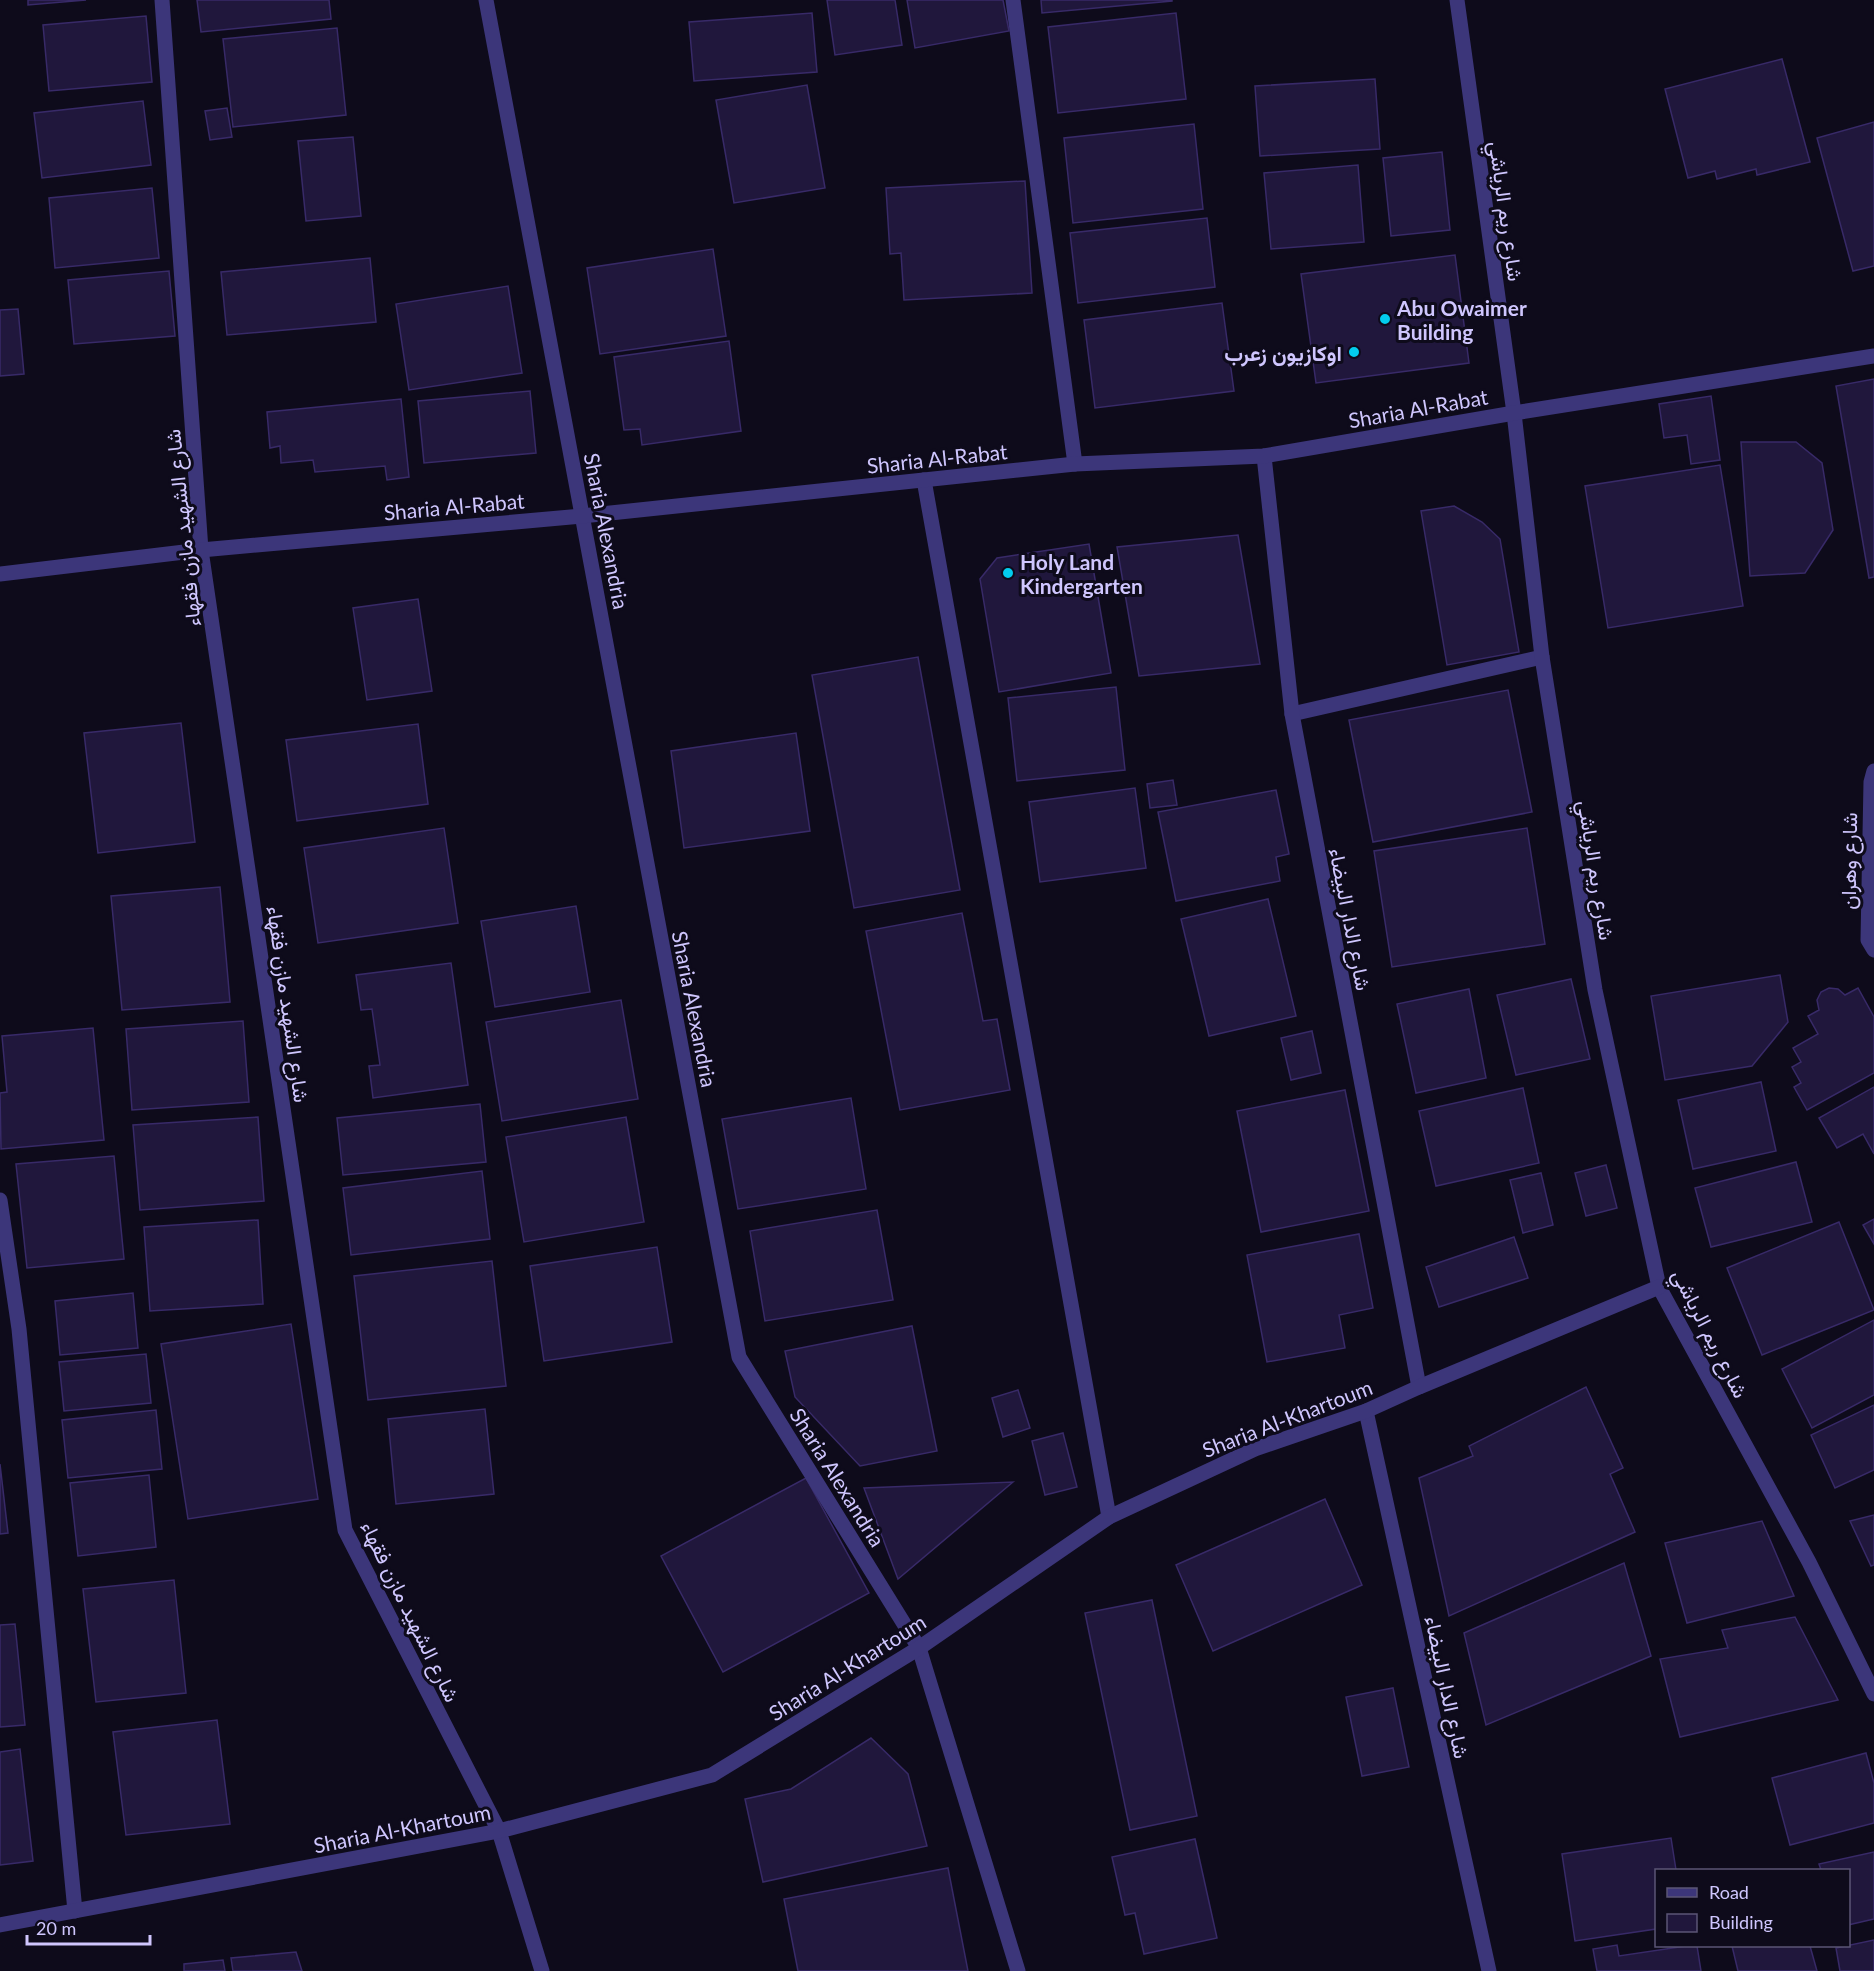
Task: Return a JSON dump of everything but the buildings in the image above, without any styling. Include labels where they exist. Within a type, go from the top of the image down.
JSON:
[{"type":"street","name":"شارع الشهيد مازن فقهاء","points":[[162,0],[201,550],[345,1530],[499,1831],[542,1971]]},
{"type":"street","name":"Sharia Alexandria","points":[[486,0],[739,1357],[919,1648],[1018,1971]]},
{"type":"street","points":[[1012,0],[1075,464]]},
{"type":"street","name":"شارع ريم الرياشي","points":[[1457,0],[1514,413],[1542,657],[1594,990],[1659,1287],[1809,1562],[1874,1694]]},
{"type":"street","name":"Sharia Al-Rabat","points":[[0,574],[201,550],[582,516],[1075,464],[1264,456],[1514,413],[1874,356]]},
{"type":"street","name":"شارع الدار البيضاء","points":[[1264,456],[1292,714],[1419,1386]]},
{"type":"street","points":[[924,480],[1109,1517]]},
{"type":"street","points":[[1292,714],[1542,657]]},
{"type":"street","name":"شارع وهران","points":[[1874,771],[1871,782],[1868,939],[1874,950]]},
{"type":"street","points":[[0,1200],[19,1329],[75,1911]]},
{"type":"street","name":"Sharia Al-Khartoum","points":[[0,1924],[499,1831],[712,1775],[919,1648],[1109,1517],[1255,1449],[1366,1411],[1419,1386],[1659,1287]]},
{"type":"street","name":"شارع الدار البيضاء","points":[[1366,1411],[1489,1971]]},
{"type":"place","name":"Abu Owaimer Building","points":[[1385,319]]},
{"type":"place","name":"اوكازيون زعرب","points":[[1354,352]]},
{"type":"place","name":"Holy Land Kindergarten","points":[[1008,573]]}]
